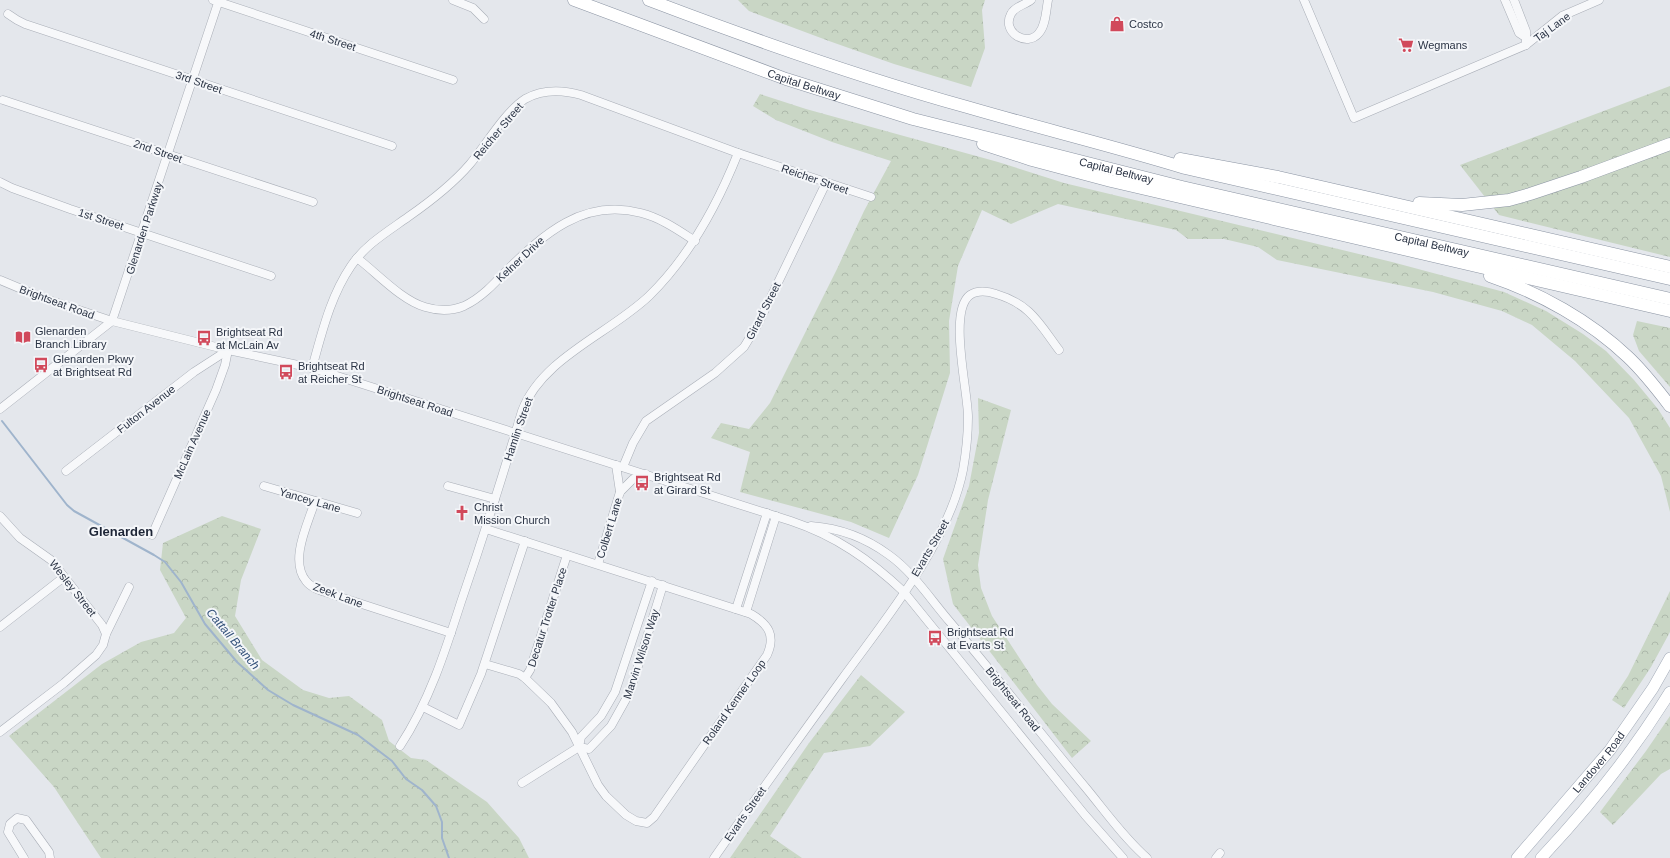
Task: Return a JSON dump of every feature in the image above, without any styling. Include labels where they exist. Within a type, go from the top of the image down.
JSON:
[{"type":"highway","name":"Capital Beltway","points":[[574,0],[786,79],[913,119],[1174,185],[1670,299]]},
{"type":"highway","name":"Capital Beltway","points":[[649,0],[794,53],[868,77],[966,107],[1185,168],[1670,279]]},
{"type":"highway","points":[[913,119],[1032,160],[1142,188],[1670,311]]},
{"type":"highway","points":[[1372,198],[1440,205],[1486,203],[1509,200],[1581,177],[1670,144]]},
{"type":"highway","points":[[1106,145],[1278,177],[1670,267]]},
{"type":"highway","points":[[1434,256],[1509,282],[1569,313],[1609,341],[1628,357],[1670,406]]},
{"type":"main road","name":"Landover Road","points":[[1517,858],[1610,750],[1653,688],[1670,658]]},
{"type":"main road","name":"Landover Road","points":[[1541,858],[1571,826],[1621,764],[1670,692]]},
{"type":"street","points":[[453,0],[473,8],[484,19]]},
{"type":"street","points":[[1031,0],[1016,8],[1008,21],[1010,30],[1014,35],[1021,38],[1027,39],[1039,34],[1042,28],[1048,0]]},
{"type":"street","name":"Taj Lane","points":[[1304,0],[1354,118],[1526,41],[1562,16],[1599,0]]},
{"type":"street","points":[[1505,0],[1519,33],[1526,41]]},
{"type":"street","points":[[1514,0],[1526,31],[1526,41]]},
{"type":"street","name":"Glenarden Parkway","points":[[112,321],[143,233],[217,1]]},
{"type":"street","name":"4th Street","points":[[217,1],[453,80]]},
{"type":"street","name":"3rd Street","points":[[8,14],[20,22],[392,146]]},
{"type":"street","name":"Reicher Street","points":[[312,368],[334,297],[341,282],[357,258],[377,240],[442,192],[469,165],[513,110],[525,100],[540,93],[554,91],[581,95],[738,153],[871,197]]},
{"type":"street","name":"2nd Street","points":[[3,100],[313,202]]},
{"type":"street","name":"Hamlin Street","points":[[400,746],[423,707],[451,633],[486,529],[524,403],[542,378],[556,365],[648,297],[667,278],[695,241],[712,211],[738,153]]},
{"type":"street","name":"1st Street","points":[[0,182],[21,191],[271,276]]},
{"type":"street","name":"Girard Street","points":[[620,466],[646,421],[715,373],[744,347],[758,324],[826,183]]},
{"type":"street","name":"Kelner Drive","points":[[357,258],[410,301],[427,308],[444,310],[458,308],[471,302],[486,291],[523,254],[550,232],[567,221],[586,214],[606,210],[626,210],[641,213],[665,222],[695,241]]},
{"type":"street","name":"Brightseat Road","points":[[0,280],[43,298],[112,321],[228,350],[312,368],[806,526],[855,551],[872,563],[904,592],[1085,815],[1123,858]]},
{"type":"street","name":"Evarts Street","points":[[714,858],[904,592],[944,526],[955,497],[963,468],[966,446],[968,417],[960,328],[961,311],[966,299],[973,293],[990,292],[1013,300],[1032,314],[1059,350]]},
{"type":"street","points":[[0,408],[112,321]]},
{"type":"street","name":"Fulton Avenue","points":[[66,471],[194,372],[228,350]]},
{"type":"street","name":"McLain Avenue","points":[[152,535],[216,390],[223,371],[228,350]]},
{"type":"street","name":"Colbert Lane","points":[[598,564],[620,492],[620,466]]},
{"type":"street","name":"Colbert Lane","points":[[620,492],[633,479],[646,474]]},
{"type":"street","name":"Yancey Lane","points":[[264,486],[357,513]]},
{"type":"street","points":[[448,486],[495,499]]},
{"type":"street","name":"Zeek Lane","points":[[315,501],[299,552],[299,568],[307,582],[316,589],[451,633]]},
{"type":"street","points":[[736,609],[767,513]]},
{"type":"street","points":[[746,612],[776,516]]},
{"type":"street","name":"Wesley Street","points":[[1,520],[20,538],[48,556],[102,624],[106,634]]},
{"type":"street","name":"Brightseat Road","points":[[806,526],[831,528],[871,543],[899,563],[977,654],[1053,749],[1120,829],[1147,858]]},
{"type":"street","name":"Roland Kenner Loop","points":[[485,664],[519,674],[551,703],[572,732],[598,785],[612,803],[636,821],[647,823],[654,817],[768,653],[771,636],[768,627],[762,621],[746,612],[486,529]]},
{"type":"street","points":[[423,707],[459,725],[485,664],[525,542]]},
{"type":"street","name":"Decatur Trotter Place","points":[[525,678],[530,670],[567,555]]},
{"type":"street","points":[[0,627],[64,577]]},
{"type":"street","name":"Marvin Wilson Way","points":[[579,747],[581,737],[601,716],[615,692],[652,581]]},
{"type":"street","name":"Marvin Wilson Way","points":[[522,783],[579,747],[589,749],[612,726],[632,685],[663,585]]},
{"type":"street","points":[[0,732],[85,666],[100,650],[106,634],[129,587]]},
{"type":"street","points":[[24,858],[8,832],[10,824],[17,818],[26,820],[49,852],[50,858]]},
{"type":"green space","points":[[738,0],[985,0],[982,10],[985,48],[971,87],[894,64],[829,41],[749,11]]},
{"type":"green space","points":[[1670,86],[1670,257],[1499,215],[1460,165]]},
{"type":"green space","points":[[760,94],[806,109],[998,162],[1064,183],[1392,262],[1504,292],[1546,311],[1583,334],[1606,351],[1634,380],[1658,409],[1670,428],[1670,512],[1661,476],[1629,418],[1575,361],[1532,325],[1502,311],[1433,292],[1277,260],[1258,247],[1224,239],[1188,239],[1176,230],[1058,204],[1011,224],[982,210],[958,266],[949,321],[950,373],[918,475],[889,538],[851,522],[740,492],[750,452],[711,438],[721,423],[749,429],[770,403],[837,269],[864,211],[891,161],[832,142],[776,120],[753,106]]},
{"type":"green space","points":[[1637,321],[1670,328],[1670,387],[1639,351],[1633,335]]},
{"type":"green space","points":[[978,398],[1011,410],[988,500],[978,565],[981,588],[992,616],[1037,685],[1052,704],[1091,741],[1072,758],[953,604],[943,559],[969,486],[979,433]]},
{"type":"green space","points":[[222,516],[261,529],[241,580],[235,616],[262,660],[303,690],[329,698],[349,696],[382,720],[389,741],[411,758],[426,760],[487,802],[519,838],[529,858],[101,858],[54,787],[9,736],[102,664],[141,642],[174,633],[186,618],[160,570],[163,543]]},
{"type":"green space","points":[[1670,591],[1670,632],[1651,667],[1624,708],[1612,700],[1628,676]]},
{"type":"green space","points":[[861,675],[905,712],[870,746],[824,753],[770,836],[802,858],[730,858],[809,743]]},
{"type":"green space","points":[[1670,716],[1670,769],[1661,774],[1613,825],[1600,812],[1646,751]]},
{"type":"waterway","name":"Cattail Branch","points":[[2,421],[67,505],[74,511],[165,562],[181,582],[205,624],[237,662],[268,690],[293,705],[358,735],[392,761],[406,779],[422,790],[436,806],[442,822],[442,838],[449,858]]},
{"type":"place","name":"Costco","points":[[1117,24]]},
{"type":"place","name":"Wegmans","points":[[1406,45]]},
{"type":"place","name":"Glenarden Branch Library","points":[[23,337]]},
{"type":"place","name":"Brightseat Rd at McLain Av","points":[[204,338]]},
{"type":"place","name":"Glenarden Pkwy at Brightseat Rd","points":[[41,365]]},
{"type":"place","name":"Brightseat Rd at Reicher St","points":[[286,372]]},
{"type":"place","name":"Brightseat Rd at Girard St","points":[[642,483]]},
{"type":"place","name":"Christ Mission Church","points":[[462,513]]},
{"type":"place","name":"Brightseat Rd at Evarts St","points":[[935,638]]},
{"type":"district","name":"Glenarden","points":[[121,531]]}]
